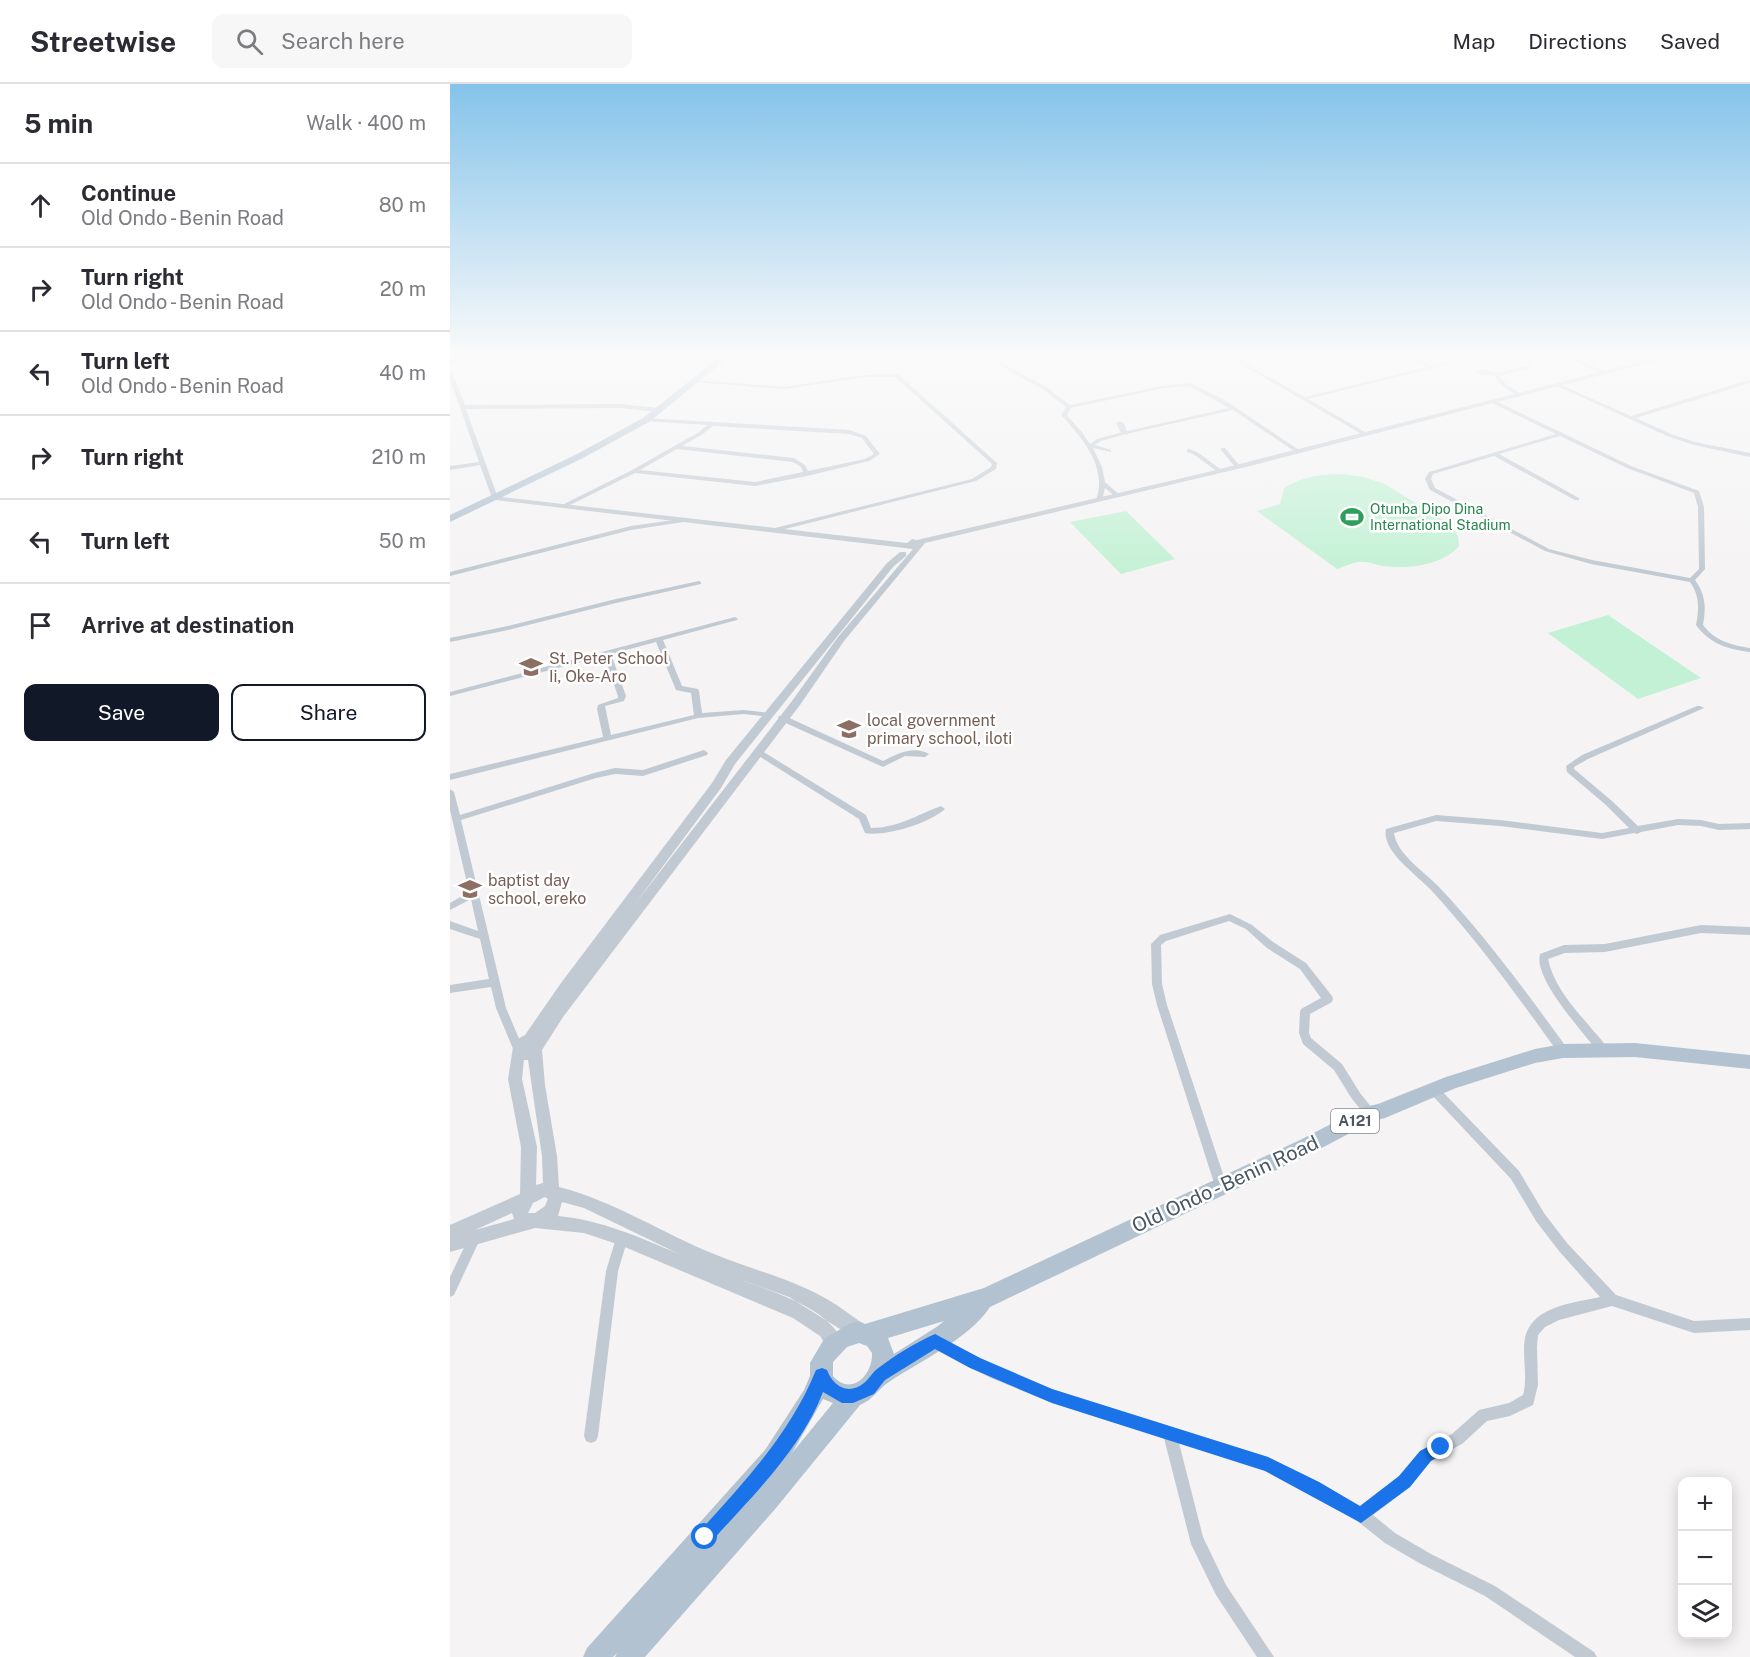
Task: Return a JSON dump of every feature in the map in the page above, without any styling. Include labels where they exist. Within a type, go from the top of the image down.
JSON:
[{"type":"main road","points":[[450,519],[628,429]]},
{"type":"main road","name":"Old Ondo - Benin Road","points":[[834,1342],[850,1333],[863,1333],[987,1298],[1307,1146],[1370,1113],[1380,1112],[1452,1082],[1535,1056],[1563,1050],[1603,1050],[1669,1052],[1750,1062]]},
{"type":"main road","name":"Old Ondo - Benin Road","points":[[628,1657],[768,1500],[853,1396],[868,1389],[880,1375],[935,1341],[987,1298]]},
{"type":"main road","points":[[863,1333],[875,1338],[884,1354],[880,1375]]},
{"type":"main road","points":[[596,1657],[763,1473],[789,1439],[814,1396],[822,1376],[823,1358],[834,1342]]},
{"type":"main road","points":[[822,1376],[825,1385],[833,1392],[842,1396],[853,1396]]},
{"type":"street","points":[[471,429],[495,498],[914,544],[993,527],[1384,429]]},
{"type":"street","points":[[566,506],[634,471],[705,429]]},
{"type":"street","points":[[634,471],[755,484],[867,460],[877,454],[864,437],[858,434],[783,429]]},
{"type":"street","points":[[773,530],[974,480],[988,472],[995,464],[957,429]]},
{"type":"street","points":[[1077,429],[1091,446],[1104,479],[1100,500]]},
{"type":"street","points":[[1123,429],[1125,433]]},
{"type":"street","points":[[1091,446],[1103,438],[1141,429]]},
{"type":"street","points":[[1266,429],[1299,452]]},
{"type":"street","points":[[1357,429],[1365,434]]},
{"type":"street","points":[[1551,429],[1629,467],[1697,492],[1701,507],[1702,569],[1692,580]]},
{"type":"street","points":[[1657,429],[1684,441],[1750,455]]},
{"type":"street","points":[[1561,434],[1431,473],[1428,479],[1432,489],[1547,550],[1592,562],[1692,580],[1699,589],[1704,602],[1700,625],[1707,636],[1725,646],[1750,650]]},
{"type":"street","points":[[1091,446],[1109,451]]},
{"type":"street","points":[[677,447],[794,460],[803,466],[807,474]]},
{"type":"street","points":[[1223,449],[1238,467]]},
{"type":"street","points":[[1189,451],[1220,471]]},
{"type":"street","points":[[1495,454],[1577,499]]},
{"type":"street","points":[[450,468],[483,463]]},
{"type":"street","points":[[1103,483],[1118,496]]},
{"type":"street","points":[[631,528],[637,513]]},
{"type":"street","points":[[450,574],[631,528],[688,520]]},
{"type":"street","points":[[450,1244],[534,1221],[552,1211],[557,1202],[552,1192],[552,1169],[535,1073],[534,1044],[566,987],[717,785],[730,762],[890,565],[914,544]]},
{"type":"street","points":[[518,1050],[534,1044],[914,544]]},
{"type":"street","points":[[450,640],[517,628],[604,604],[699,583]]},
{"type":"street","points":[[450,694],[735,619]]},
{"type":"street","points":[[659,640],[679,688],[695,691],[698,716]]},
{"type":"street","points":[[607,654],[622,696],[621,699],[602,705],[608,737]]},
{"type":"street","points":[[1637,831],[1609,803],[1576,776],[1570,770],[1570,766],[1585,757],[1700,708]]},
{"type":"street","points":[[450,777],[698,716],[744,712],[767,715]]},
{"type":"street","points":[[782,717],[883,764],[904,753],[925,754]]},
{"type":"street","points":[[757,751],[863,817],[868,831],[876,832],[901,825],[923,818],[941,808]]},
{"type":"street","points":[[456,819],[594,776],[615,771],[643,774],[704,753]]},
{"type":"street","points":[[450,792],[501,1008],[518,1050],[515,1079],[529,1147],[526,1198],[520,1214],[524,1220],[584,1226],[622,1238],[799,1312],[826,1330],[834,1342]]},
{"type":"street","points":[[1563,1050],[1487,948],[1438,892],[1395,849],[1389,838],[1389,831],[1436,818],[1500,822],[1556,832],[1602,836],[1690,821],[1719,828],[1750,826]]},
{"type":"street","points":[[450,907],[474,893]]},
{"type":"street","points":[[1221,1186],[1157,984],[1156,944],[1164,938],[1230,917],[1249,927],[1270,945],[1303,966],[1328,999],[1305,1012],[1304,1033],[1307,1041],[1338,1067],[1370,1113]]},
{"type":"street","points":[[450,925],[484,937]]},
{"type":"street","points":[[1603,1050],[1545,971],[1543,957],[1564,949],[1605,948],[1701,929],[1750,931]]},
{"type":"street","points":[[450,989],[496,982]]},
{"type":"street","points":[[1434,1090],[1515,1175],[1540,1217],[1563,1247],[1612,1300],[1694,1327],[1750,1324]]},
{"type":"street","points":[[450,1233],[539,1191],[552,1192],[586,1201],[702,1257],[794,1290],[863,1333]]},
{"type":"street","points":[[450,1291],[475,1237]]},
{"type":"street","points":[[591,1436],[612,1271],[622,1238]]},
{"type":"street","points":[[1361,1515],[1405,1482],[1425,1456],[1457,1438],[1484,1415],[1510,1409],[1528,1400],[1533,1387],[1530,1370],[1531,1336],[1536,1325],[1550,1316],[1612,1300]]},
{"type":"street","points":[[935,1341],[975,1363],[1052,1396],[1268,1464],[1314,1487],[1361,1515],[1390,1539],[1490,1591],[1589,1657]]},
{"type":"street","points":[[1170,1435],[1196,1539],[1221,1590],[1266,1657]]},
{"type":"green space","name":"Otunba Dipo Dina International Stadium","points":[[1344,474],[1364,477],[1385,484],[1449,524],[1458,536],[1459,546],[1443,558],[1424,565],[1393,567],[1363,562],[1337,569],[1257,511],[1280,504],[1284,488],[1298,481],[1320,475]]},
{"type":"green space","points":[[1126,511],[1175,559],[1121,574],[1070,522]]},
{"type":"green space","points":[[1608,615],[1701,678],[1638,699],[1548,633]]},
{"type":"place","name":"Otunba Dipo Dina International Stadium","points":[[1352,517]]},
{"type":"place","name":"St. Peter School Ii, Oke-Aro","points":[[531,667]]},
{"type":"place","name":"local government primary school, iloti","points":[[849,729]]},
{"type":"place","name":"baptist day school, ereko","points":[[470,889]]},
{"type":"route","points":[[705,1537],[763,1473],[789,1439],[814,1396],[822,1376],[825,1385],[833,1392],[842,1396],[853,1396],[868,1389],[880,1375],[935,1341],[955,1354],[1052,1396],[1268,1464],[1314,1487],[1361,1515],[1405,1482],[1425,1456],[1441,1447]]}]
